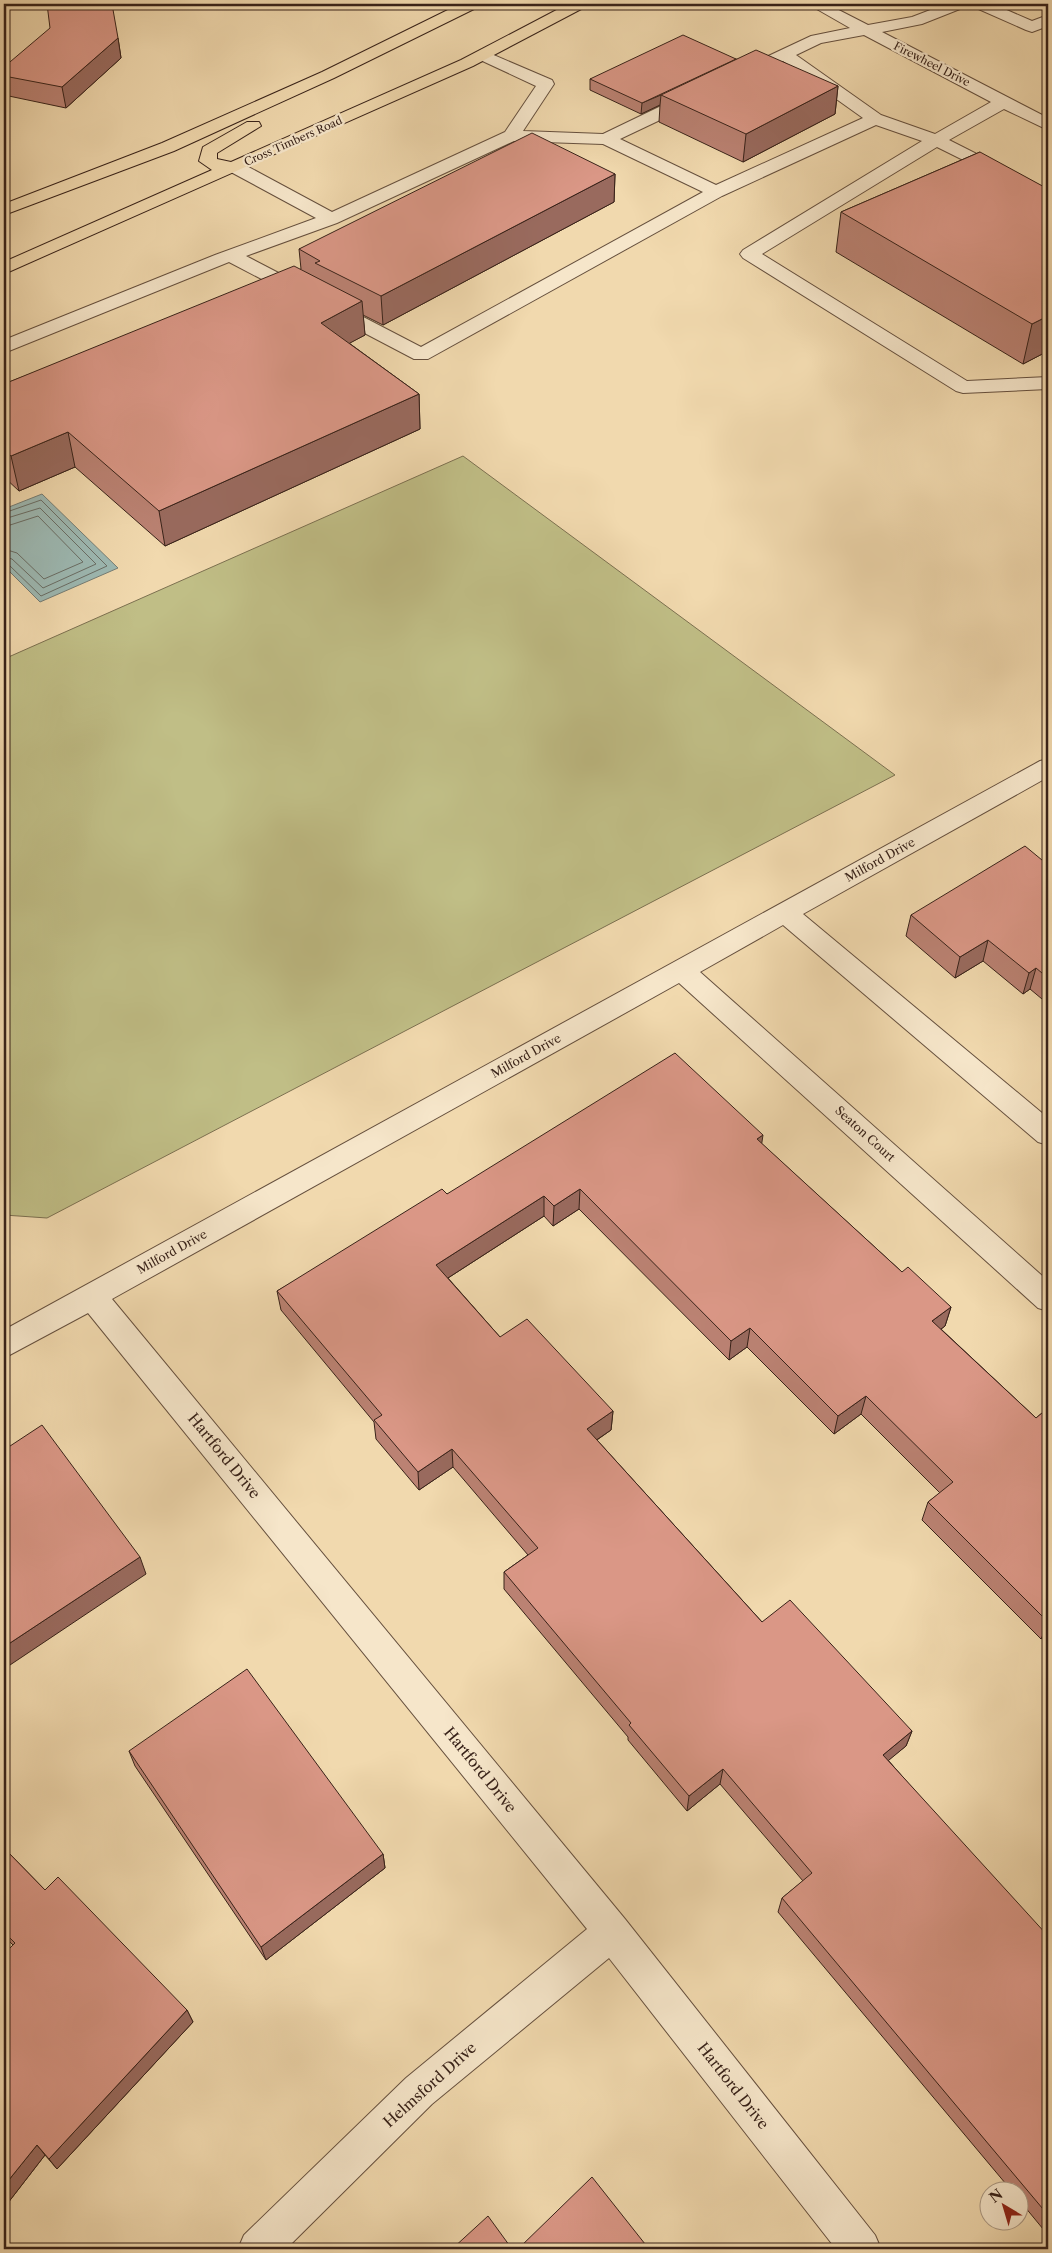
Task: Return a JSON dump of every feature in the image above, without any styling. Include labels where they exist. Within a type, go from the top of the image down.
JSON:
[{"type":"main road","points":[[4,210],[168,147],[328,75],[472,4]]},
{"type":"main road","name":"Cross Timbers Road","points":[[4,269],[482,55],[579,4]]},
{"type":"main road","points":[[235,167],[216,166],[208,161],[209,151],[292,104],[328,75]]},
{"type":"street","name":"Firewheel Drive","points":[[816,4],[1048,125]]},
{"type":"street","points":[[722,84],[817,38],[916,20],[959,4]]},
{"type":"street","points":[[980,4],[1032,27],[1048,20]]},
{"type":"street","points":[[784,54],[875,119],[936,140],[1048,197]]},
{"type":"street","points":[[482,55],[546,84],[511,136]]},
{"type":"street","points":[[606,138],[704,92]]},
{"type":"street","points":[[1004,102],[936,140],[749,254],[963,387],[1048,383]]},
{"type":"street","points":[[231,256],[421,355],[716,192],[875,119]]},
{"type":"street","points":[[4,347],[231,256],[331,219],[511,136],[606,138],[716,192]]},
{"type":"street","points":[[235,167],[331,219]]},
{"type":"street","name":"Milford Drive","points":[[4,1345],[1048,767]]},
{"type":"street","points":[[785,913],[1048,1134]]},
{"type":"street","name":"Seaton Court","points":[[681,970],[1048,1299]]},
{"type":"street","name":"Hartford Drive","points":[[92,1296],[612,1932],[861,2249]]},
{"type":"street","name":"Helmsford Drive","points":[[258,2249],[419,2090],[612,1932]]},
{"type":"shaded area","points":[[463,456],[895,775],[47,1218],[4,1215],[4,659]]},
{"type":"water","points":[[42,494],[118,568],[40,602],[4,566],[4,509]]},
{"type":"building","points":[[47,4],[112,4],[118,38],[62,87],[4,76],[4,67],[50,28]]},
{"type":"building","points":[[683,35],[736,59],[642,103],[590,79]]},
{"type":"building","points":[[756,50],[838,86],[746,134],[661,95]]},
{"type":"building","points":[[532,133],[615,174],[381,296],[315,263],[320,261],[299,249]]},
{"type":"building","points":[[980,152],[1048,189],[1048,316],[1032,324],[841,212]]},
{"type":"building","points":[[294,266],[362,301],[321,323],[419,394],[159,511],[68,432],[11,456],[4,450],[4,384]]},
{"type":"building","points":[[1025,846],[1048,865],[1048,978],[1036,968],[1029,973],[988,940],[960,957],[911,915]]},
{"type":"building","points":[[675,1053],[763,1135],[757,1139],[902,1272],[908,1267],[951,1307],[932,1321],[1036,1418],[1048,1408],[1048,1622],[928,1502],[953,1482],[866,1396],[838,1416],[750,1328],[731,1341],[580,1189],[554,1206],[544,1196],[436,1265],[500,1337],[527,1319],[613,1411],[587,1429],[762,1622],[790,1600],[912,1731],[883,1755],[1048,1936],[1048,1939],[1045,1941],[1048,1944],[1048,2215],[1030,2194],[1030,2180],[1019,2180],[782,1898],[812,1873],[723,1769],[689,1796],[629,1725],[631,1723],[504,1572],[538,1548],[452,1449],[418,1472],[374,1420],[382,1415],[277,1291],[442,1189],[447,1194]]},
{"type":"building","points":[[42,1425],[140,1557],[4,1647],[4,1450]]},
{"type":"building","points":[[247,1669],[383,1854],[261,1947],[129,1751]]},
{"type":"building","points":[[4,1848],[45,1890],[58,1877],[187,2010],[49,2159],[37,2145],[4,2186],[4,1954],[15,1943],[4,1932]]},
{"type":"building","points":[[592,2177],[649,2249],[518,2249]]},
{"type":"building","points":[[488,2216],[512,2249],[452,2249]]}]
